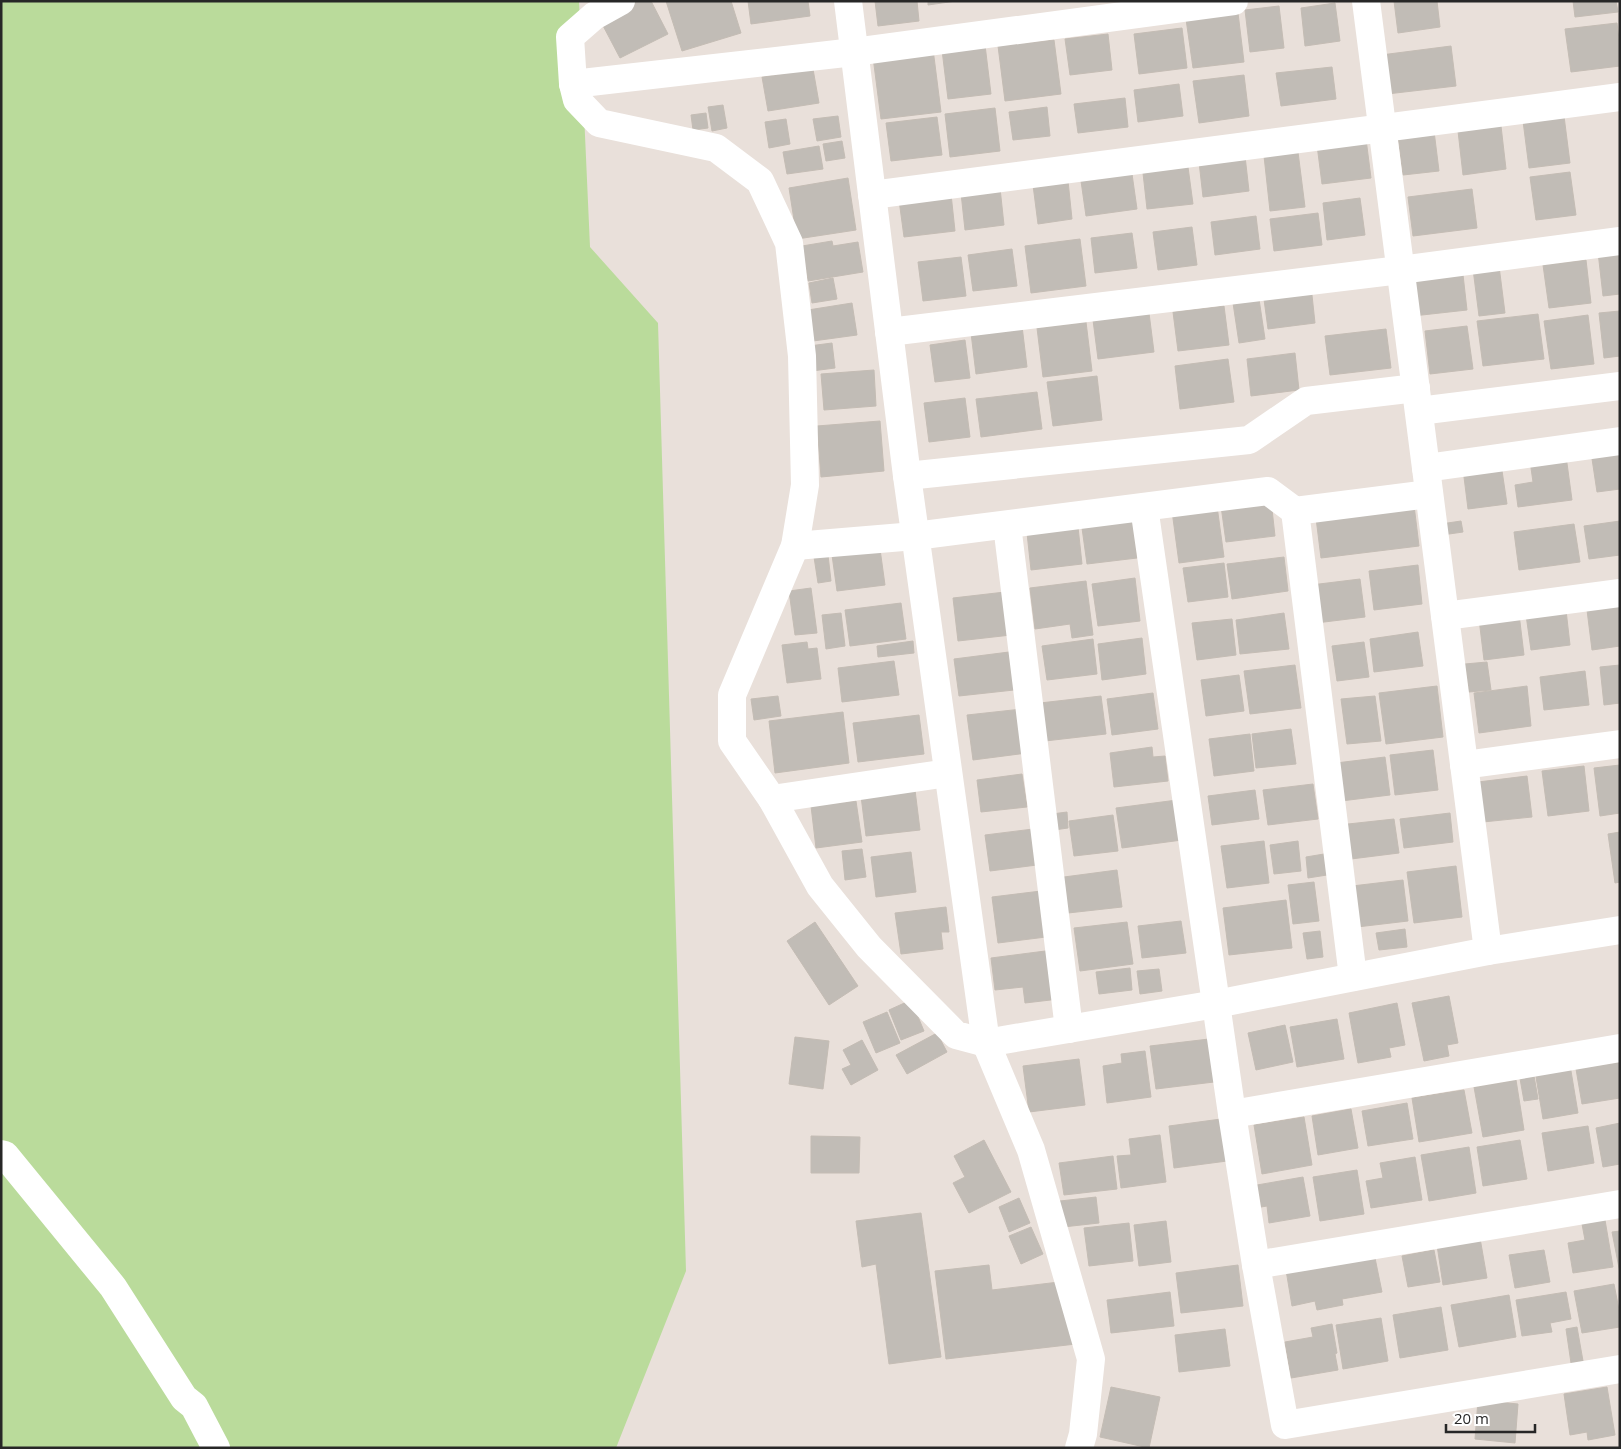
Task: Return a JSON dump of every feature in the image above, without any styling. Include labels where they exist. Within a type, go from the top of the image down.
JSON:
[{"type":"street","points":[[621,1],[594,16],[570,37],[573,84],[577,100],[599,123],[716,148],[760,181],[789,243],[802,356],[805,485],[795,546],[732,695],[732,741],[772,799],[820,886],[868,947],[956,1035],[986,1044],[1216,1004],[1488,951],[1620,930]]},
{"type":"street","points":[[848,1],[906,476],[986,1044],[1031,1150],[1091,1358],[1083,1434],[1079,1448]]},
{"type":"street","points":[[573,84],[854,52],[1234,1]]},
{"type":"street","points":[[1366,1],[1488,951]]},
{"type":"street","points":[[872,195],[1620,97]]},
{"type":"street","points":[[889,332],[1620,242]]},
{"type":"street","points":[[906,476],[1249,440],[1306,400],[1417,400],[1620,386]]},
{"type":"street","points":[[1295,511],[1427,481],[1620,441]]},
{"type":"street","points":[[795,546],[915,536],[1268,491],[1295,511],[1353,977]]},
{"type":"street","points":[[1144,507],[1232,1114],[1256,1265],[1285,1425],[1620,1369]]},
{"type":"street","points":[[1007,525],[1069,1029]]},
{"type":"street","points":[[1445,616],[1620,593]]},
{"type":"street","points":[[1464,765],[1620,744]]},
{"type":"street","points":[[772,799],[948,773]]},
{"type":"street","points":[[1232,1114],[1620,1048]]},
{"type":"street","points":[[1,1154],[5,1155],[11,1162],[113,1287],[184,1398],[194,1406],[216,1448]]},
{"type":"street","points":[[1256,1265],[1620,1204]]},
{"type":"green space","points":[[1,1],[579,1],[590,247],[658,323],[686,1271],[616,1448],[1,1448]]},
{"type":"building","points":[[637,1],[651,1],[668,34],[620,58],[600,20]]},
{"type":"building","points":[[666,1],[731,1],[741,33],[682,51]]},
{"type":"building","points":[[748,1],[808,1],[810,16],[751,24]]},
{"type":"building","points":[[875,1],[917,1],[919,21],[878,26]]},
{"type":"building","points":[[928,1],[956,1],[928,5]]},
{"type":"building","points":[[1394,1],[1437,1],[1440,27],[1398,33]]},
{"type":"building","points":[[1573,1],[1616,1],[1618,12],[1575,17]]},
{"type":"building","points":[[1335,3],[1340,41],[1305,46],[1301,8]]},
{"type":"building","points":[[1279,6],[1284,48],[1250,52],[1245,10]]},
{"type":"building","points":[[1238,13],[1244,62],[1193,68],[1186,19]]},
{"type":"building","points":[[1617,23],[1620,66],[1571,72],[1565,29]]},
{"type":"building","points":[[1182,28],[1187,68],[1139,74],[1134,34]]},
{"type":"building","points":[[1108,34],[1112,70],[1070,75],[1065,39]]},
{"type":"building","points":[[1054,40],[1061,94],[1005,101],[998,46]]},
{"type":"building","points":[[985,45],[991,94],[948,99],[942,50]]},
{"type":"building","points":[[1451,46],[1456,86],[1387,94],[1381,55]]},
{"type":"building","points":[[933,49],[941,112],[881,119],[873,57]]},
{"type":"building","points":[[1332,67],[1336,99],[1281,106],[1276,73]]},
{"type":"building","points":[[813,69],[819,103],[768,111],[762,77]]},
{"type":"building","points":[[1244,75],[1249,116],[1199,123],[1193,81]]},
{"type":"building","points":[[1179,84],[1183,116],[1138,122],[1134,90]]},
{"type":"building","points":[[1125,98],[1128,127],[1078,133],[1074,104]]},
{"type":"building","points":[[723,105],[727,128],[712,131],[708,107]]},
{"type":"building","points":[[1047,107],[1050,136],[1013,140],[1009,112]]},
{"type":"building","points":[[995,108],[1000,151],[950,157],[945,114]]},
{"type":"building","points":[[706,113],[708,128],[693,130],[691,115]]},
{"type":"building","points":[[838,116],[841,137],[817,141],[813,119]]},
{"type":"building","points":[[1564,116],[1570,163],[1529,168],[1523,121]]},
{"type":"building","points":[[937,117],[942,155],[891,161],[886,123]]},
{"type":"building","points":[[786,119],[790,144],[769,148],[765,122]]},
{"type":"building","points":[[1501,126],[1506,169],[1463,175],[1458,131]]},
{"type":"building","points":[[1434,131],[1439,171],[1403,175],[1398,136]]},
{"type":"building","points":[[1366,139],[1371,178],[1322,184],[1317,145]]},
{"type":"building","points":[[842,141],[845,158],[826,161],[823,144]]},
{"type":"building","points":[[819,146],[823,169],[787,174],[783,152]]},
{"type":"building","points":[[1298,152],[1305,207],[1270,211],[1264,156]]},
{"type":"building","points":[[1245,156],[1249,191],[1203,197],[1199,162]]},
{"type":"building","points":[[1188,167],[1193,204],[1147,209],[1143,173]]},
{"type":"building","points":[[1570,172],[1576,215],[1536,220],[1530,177]]},
{"type":"building","points":[[1132,174],[1137,209],[1086,216],[1081,181]]},
{"type":"building","points":[[848,178],[856,230],[797,239],[789,188]]},
{"type":"building","points":[[1068,181],[1072,219],[1038,224],[1033,185]]},
{"type":"building","points":[[1000,188],[1004,225],[965,230],[961,193]]},
{"type":"building","points":[[1472,189],[1477,228],[1413,236],[1408,197]]},
{"type":"building","points":[[951,194],[955,231],[904,237],[899,200]]},
{"type":"building","points":[[1360,198],[1365,235],[1327,240],[1323,203]]},
{"type":"building","points":[[1318,213],[1322,245],[1274,251],[1270,219]]},
{"type":"building","points":[[1256,216],[1260,249],[1215,255],[1211,222]]},
{"type":"building","points":[[1192,227],[1197,265],[1158,270],[1153,232]]},
{"type":"building","points":[[1132,233],[1137,268],[1095,273],[1091,238]]},
{"type":"building","points":[[1080,239],[1086,286],[1031,293],[1025,246]]},
{"type":"building","points":[[832,241],[833,246],[858,242],[863,272],[808,281],[802,246]]},
{"type":"building","points":[[1012,249],[1017,286],[973,291],[968,255]]},
{"type":"building","points":[[1620,249],[1620,294],[1603,296],[1598,252]]},
{"type":"building","points":[[961,257],[966,296],[923,301],[918,262]]},
{"type":"building","points":[[1586,260],[1591,303],[1549,308],[1543,265]]},
{"type":"building","points":[[1462,266],[1467,310],[1413,316],[1408,272]]},
{"type":"building","points":[[1499,266],[1505,313],[1479,316],[1473,269]]},
{"type":"building","points":[[833,278],[837,299],[812,303],[809,283]]},
{"type":"building","points":[[1311,286],[1315,323],[1268,329],[1263,292]]},
{"type":"building","points":[[1259,299],[1265,339],[1239,343],[1233,303]]},
{"type":"building","points":[[852,303],[857,335],[813,341],[808,310]]},
{"type":"building","points":[[1224,306],[1229,345],[1178,351],[1173,312]]},
{"type":"building","points":[[1620,311],[1620,356],[1604,358],[1599,313]]},
{"type":"building","points":[[1149,313],[1154,352],[1098,359],[1093,320]]},
{"type":"building","points":[[1538,314],[1544,359],[1483,366],[1477,321]]},
{"type":"building","points":[[1588,315],[1594,364],[1551,369],[1544,321]]},
{"type":"building","points":[[1086,322],[1092,371],[1043,377],[1037,328]]},
{"type":"building","points":[[1022,326],[1027,367],[976,374],[971,333]]},
{"type":"building","points":[[1467,326],[1473,369],[1430,374],[1425,331]]},
{"type":"building","points":[[1386,329],[1391,368],[1330,375],[1325,336]]},
{"type":"building","points":[[965,340],[970,378],[935,382],[930,345]]},
{"type":"building","points":[[832,343],[835,368],[812,371],[809,346]]},
{"type":"building","points":[[1295,353],[1299,390],[1251,396],[1247,359]]},
{"type":"building","points":[[1228,359],[1234,402],[1180,409],[1175,366]]},
{"type":"building","points":[[874,370],[876,406],[824,410],[821,374]]},
{"type":"building","points":[[1097,376],[1102,420],[1053,426],[1047,382]]},
{"type":"building","points":[[1037,392],[1042,429],[981,437],[976,399]]},
{"type":"building","points":[[965,398],[970,437],[929,442],[924,403]]},
{"type":"building","points":[[880,421],[884,471],[821,477],[817,426]]},
{"type":"building","points":[[1620,448],[1620,489],[1597,492],[1591,452]]},
{"type":"building","points":[[1566,456],[1572,500],[1518,507],[1515,485],[1533,482],[1530,461]]},
{"type":"building","points":[[1501,464],[1507,504],[1468,509],[1463,469]]},
{"type":"building","points":[[1271,500],[1275,536],[1226,542],[1221,506]]},
{"type":"building","points":[[1414,505],[1419,546],[1321,558],[1316,518]]},
{"type":"building","points":[[1217,506],[1224,557],[1179,563],[1172,511]]},
{"type":"building","points":[[1133,521],[1137,558],[1087,564],[1082,528]]},
{"type":"building","points":[[1461,521],[1463,532],[1442,535],[1441,524]]},
{"type":"building","points":[[1620,521],[1620,555],[1589,559],[1584,526]]},
{"type":"building","points":[[1574,524],[1580,562],[1519,570],[1514,532]]},
{"type":"building","points":[[1078,527],[1082,564],[1031,570],[1027,533]]},
{"type":"building","points":[[880,549],[885,585],[837,591],[832,555]]},
{"type":"building","points":[[828,555],[831,581],[818,583],[814,557]]},
{"type":"building","points":[[1284,557],[1288,591],[1232,599],[1227,564]]},
{"type":"building","points":[[1224,563],[1228,597],[1188,602],[1183,568]]},
{"type":"building","points":[[1418,565],[1422,604],[1374,610],[1369,571]]},
{"type":"building","points":[[1135,578],[1140,621],[1098,626],[1092,584]]},
{"type":"building","points":[[1360,579],[1365,617],[1316,623],[1311,585]]},
{"type":"building","points":[[1086,581],[1093,635],[1072,638],[1070,624],[1035,629],[1030,588]]},
{"type":"building","points":[[811,588],[817,633],[795,635],[789,591]]},
{"type":"building","points":[[1005,592],[1011,635],[958,641],[953,598]]},
{"type":"building","points":[[901,603],[906,639],[850,646],[845,610]]},
{"type":"building","points":[[1620,606],[1620,646],[1592,650],[1587,610]]},
{"type":"building","points":[[1566,610],[1570,645],[1531,650],[1526,615]]},
{"type":"building","points":[[841,613],[845,646],[826,649],[822,615]]},
{"type":"building","points":[[1284,613],[1289,649],[1240,654],[1236,620]]},
{"type":"building","points":[[1519,614],[1524,655],[1484,660],[1479,619]]},
{"type":"building","points":[[1232,619],[1236,655],[1197,660],[1192,623]]},
{"type":"building","points":[[1418,632],[1423,666],[1374,672],[1370,639]]},
{"type":"building","points":[[1142,638],[1146,674],[1102,680],[1098,644]]},
{"type":"building","points":[[1093,639],[1097,674],[1047,680],[1042,646]]},
{"type":"building","points":[[913,641],[914,653],[878,657],[877,646]]},
{"type":"building","points":[[807,642],[808,649],[817,648],[821,679],[787,683],[782,645]]},
{"type":"building","points":[[1364,642],[1369,677],[1337,681],[1332,646]]},
{"type":"building","points":[[1009,652],[1014,690],[959,696],[954,659]]},
{"type":"building","points":[[894,661],[899,695],[842,702],[838,668]]},
{"type":"building","points":[[1487,662],[1491,690],[1469,692],[1465,664]]},
{"type":"building","points":[[1295,665],[1301,708],[1250,714],[1244,671]]},
{"type":"building","points":[[1620,665],[1620,703],[1604,705],[1600,667]]},
{"type":"building","points":[[1585,671],[1589,705],[1544,710],[1540,677]]},
{"type":"building","points":[[1239,675],[1244,711],[1206,716],[1201,680]]},
{"type":"building","points":[[1437,686],[1443,737],[1386,744],[1379,693]]},
{"type":"building","points":[[1527,686],[1531,726],[1479,733],[1474,693]]},
{"type":"building","points":[[1153,693],[1158,729],[1112,735],[1107,699]]},
{"type":"building","points":[[778,696],[781,716],[754,720],[751,699]]},
{"type":"building","points":[[1101,696],[1106,734],[1045,741],[1040,703]]},
{"type":"building","points":[[1375,696],[1381,741],[1347,744],[1341,699]]},
{"type":"building","points":[[1022,709],[1027,753],[973,760],[967,715]]},
{"type":"building","points":[[843,712],[849,763],[775,773],[769,721]]},
{"type":"building","points":[[919,715],[924,754],[858,762],[853,723]]},
{"type":"building","points":[[1291,729],[1296,764],[1256,768],[1252,734]]},
{"type":"building","points":[[1250,734],[1254,771],[1214,776],[1209,739]]},
{"type":"building","points":[[1152,747],[1153,757],[1165,756],[1168,781],[1114,787],[1110,753]]},
{"type":"building","points":[[1433,750],[1438,790],[1395,795],[1390,755]]},
{"type":"building","points":[[1385,757],[1390,795],[1341,801],[1336,763]]},
{"type":"building","points":[[1620,765],[1620,813],[1600,816],[1594,768]]},
{"type":"building","points":[[1584,766],[1589,811],[1548,816],[1542,771]]},
{"type":"building","points":[[1022,774],[1027,807],[981,812],[977,780]]},
{"type":"building","points":[[1527,776],[1532,817],[1483,822],[1478,782]]},
{"type":"building","points":[[1313,784],[1318,819],[1268,825],[1263,790]]},
{"type":"building","points":[[915,790],[920,830],[866,836],[861,796]]},
{"type":"building","points":[[1255,790],[1259,819],[1212,825],[1208,796]]},
{"type":"building","points":[[1177,800],[1182,840],[1122,848],[1116,808]]},
{"type":"building","points":[[856,801],[862,842],[816,848],[811,806]]},
{"type":"building","points":[[1067,812],[1068,828],[1054,830],[1052,814]]},
{"type":"building","points":[[1450,813],[1453,842],[1404,848],[1400,819]]},
{"type":"building","points":[[1113,815],[1118,851],[1074,856],[1069,821]]},
{"type":"building","points":[[1394,819],[1399,853],[1343,860],[1339,825]]},
{"type":"building","points":[[1033,829],[1037,865],[990,871],[985,835]]},
{"type":"building","points":[[1620,832],[1620,882],[1615,883],[1608,834]]},
{"type":"building","points":[[1264,841],[1269,883],[1227,888],[1221,846]]},
{"type":"building","points":[[1298,841],[1301,871],[1274,874],[1270,845]]},
{"type":"building","points":[[862,849],[866,877],[845,880],[842,851]]},
{"type":"building","points":[[911,852],[916,892],[876,897],[871,857]]},
{"type":"building","points":[[1324,854],[1327,875],[1308,878],[1306,857]]},
{"type":"building","points":[[1456,866],[1462,917],[1414,923],[1407,872]]},
{"type":"building","points":[[1117,870],[1122,907],[1068,913],[1064,877]]},
{"type":"building","points":[[1403,880],[1408,921],[1357,927],[1352,886]]},
{"type":"building","points":[[1314,882],[1319,921],[1293,924],[1288,885]]},
{"type":"building","points":[[1041,891],[1046,937],[998,943],[992,897]]},
{"type":"building","points":[[1286,900],[1292,948],[1229,955],[1223,908]]},
{"type":"building","points":[[946,907],[949,932],[941,932],[943,949],[901,954],[895,913]]},
{"type":"building","points":[[1181,921],[1186,953],[1142,958],[1138,926]]},
{"type":"building","points":[[815,922],[858,986],[829,1005],[787,941]]},
{"type":"building","points":[[1127,922],[1133,964],[1080,971],[1074,928]]},
{"type":"building","points":[[1405,929],[1407,947],[1379,950],[1376,933]]},
{"type":"building","points":[[1320,931],[1323,957],[1307,959],[1303,933]]},
{"type":"building","points":[[1053,950],[1059,999],[1025,1003],[1023,987],[995,990],[991,958]]},
{"type":"building","points":[[1130,968],[1132,990],[1099,994],[1096,972]]},
{"type":"building","points":[[1159,969],[1162,991],[1140,994],[1137,971]]},
{"type":"building","points":[[1449,996],[1458,1043],[1447,1045],[1449,1056],[1424,1061],[1412,1003]]},
{"type":"building","points":[[911,1000],[924,1031],[901,1040],[889,1010]]},
{"type":"building","points":[[1397,1003],[1405,1045],[1389,1048],[1391,1057],[1358,1063],[1349,1013]]},
{"type":"building","points":[[887,1012],[900,1043],[876,1053],[863,1022]]},
{"type":"building","points":[[1337,1019],[1344,1059],[1297,1067],[1290,1027]]},
{"type":"building","points":[[1285,1025],[1293,1062],[1256,1070],[1248,1033]]},
{"type":"building","points":[[937,1033],[947,1052],[907,1074],[896,1055]]},
{"type":"building","points":[[795,1037],[829,1041],[823,1089],[789,1084]]},
{"type":"building","points":[[1209,1039],[1214,1082],[1156,1089],[1150,1046]]},
{"type":"building","points":[[862,1040],[878,1070],[851,1085],[842,1069],[851,1065],[843,1050]]},
{"type":"building","points":[[1145,1051],[1151,1097],[1107,1103],[1103,1066],[1122,1063],[1121,1054]]},
{"type":"building","points":[[1079,1059],[1085,1105],[1029,1112],[1023,1066]]},
{"type":"building","points":[[1620,1062],[1620,1098],[1582,1104],[1576,1069]]},
{"type":"building","points":[[1570,1065],[1578,1113],[1543,1119],[1535,1071]]},
{"type":"building","points":[[1533,1070],[1538,1099],[1524,1101],[1519,1073]]},
{"type":"building","points":[[1516,1080],[1524,1130],[1483,1137],[1474,1087]]},
{"type":"building","points":[[1464,1090],[1472,1133],[1419,1142],[1412,1098]]},
{"type":"building","points":[[1407,1103],[1413,1139],[1368,1146],[1362,1111]]},
{"type":"building","points":[[1351,1109],[1358,1148],[1318,1155],[1312,1116]]},
{"type":"building","points":[[1304,1117],[1312,1165],[1262,1174],[1254,1125]]},
{"type":"building","points":[[1221,1119],[1227,1161],[1174,1168],[1169,1126]]},
{"type":"building","points":[[1620,1123],[1620,1164],[1603,1167],[1596,1128]]},
{"type":"building","points":[[1588,1126],[1594,1163],[1548,1171],[1542,1133]]},
{"type":"building","points":[[1160,1135],[1166,1182],[1121,1188],[1117,1156],[1131,1155],[1129,1139]]},
{"type":"building","points":[[811,1136],[860,1137],[859,1173],[811,1173]]},
{"type":"building","points":[[984,1140],[1011,1192],[969,1213],[953,1183],[965,1177],[954,1156]]},
{"type":"building","points":[[1520,1140],[1527,1179],[1483,1186],[1477,1147]]},
{"type":"building","points":[[1469,1147],[1476,1193],[1429,1201],[1421,1155]]},
{"type":"building","points":[[1113,1156],[1117,1189],[1064,1195],[1059,1163]]},
{"type":"building","points":[[1415,1157],[1422,1200],[1371,1208],[1366,1181],[1383,1178],[1380,1163]]},
{"type":"building","points":[[1357,1170],[1364,1214],[1320,1221],[1313,1177]]},
{"type":"building","points":[[1303,1177],[1310,1216],[1269,1223],[1267,1206],[1261,1207],[1257,1185]]},
{"type":"building","points":[[1096,1197],[1099,1223],[1063,1227],[1060,1201]]},
{"type":"building","points":[[1019,1198],[1030,1223],[1009,1232],[999,1207]]},
{"type":"building","points":[[921,1213],[941,1357],[889,1364],[876,1264],[862,1267],[856,1221]]},
{"type":"building","points":[[1605,1220],[1613,1267],[1573,1273],[1568,1243],[1585,1240],[1582,1224]]},
{"type":"building","points":[[1166,1221],[1171,1262],[1139,1266],[1134,1225]]},
{"type":"building","points":[[1129,1223],[1133,1261],[1089,1266],[1084,1228]]},
{"type":"building","points":[[1031,1227],[1043,1254],[1021,1264],[1009,1236]]},
{"type":"building","points":[[1620,1231],[1620,1273],[1612,1232]]},
{"type":"building","points":[[1480,1238],[1487,1278],[1443,1285],[1437,1245]]},
{"type":"building","points":[[1434,1250],[1440,1282],[1408,1287],[1402,1256]]},
{"type":"building","points":[[1544,1250],[1550,1282],[1515,1288],[1509,1255]]},
{"type":"building","points":[[1374,1253],[1382,1292],[1342,1299],[1343,1305],[1317,1310],[1315,1301],[1292,1306],[1286,1270]]},
{"type":"building","points":[[989,1265],[992,1290],[1059,1282],[1063,1310],[1072,1309],[1076,1344],[946,1359],[935,1271]]},
{"type":"building","points":[[1238,1265],[1243,1306],[1181,1313],[1176,1273]]},
{"type":"building","points":[[1614,1284],[1620,1315],[1620,1327],[1582,1333],[1574,1291]]},
{"type":"building","points":[[1170,1292],[1174,1326],[1111,1333],[1107,1300]]},
{"type":"building","points":[[1566,1292],[1571,1319],[1550,1323],[1552,1332],[1522,1336],[1516,1300]]},
{"type":"building","points":[[1509,1295],[1516,1337],[1459,1347],[1451,1305]]},
{"type":"building","points":[[1441,1307],[1448,1350],[1400,1358],[1393,1315]]},
{"type":"building","points":[[1381,1318],[1388,1361],[1343,1369],[1336,1325]]},
{"type":"building","points":[[1332,1324],[1338,1370],[1291,1378],[1285,1342],[1313,1337],[1311,1328]]},
{"type":"building","points":[[1577,1327],[1583,1361],[1571,1363],[1566,1329]]},
{"type":"building","points":[[1225,1329],[1230,1366],[1179,1372],[1175,1335]]},
{"type":"building","points":[[1111,1387],[1160,1397],[1149,1448],[1100,1437]]},
{"type":"building","points":[[1607,1387],[1615,1435],[1588,1440],[1587,1432],[1570,1435],[1564,1394]]},
{"type":"building","points":[[1478,1400],[1518,1404],[1515,1443],[1475,1439]]}]
